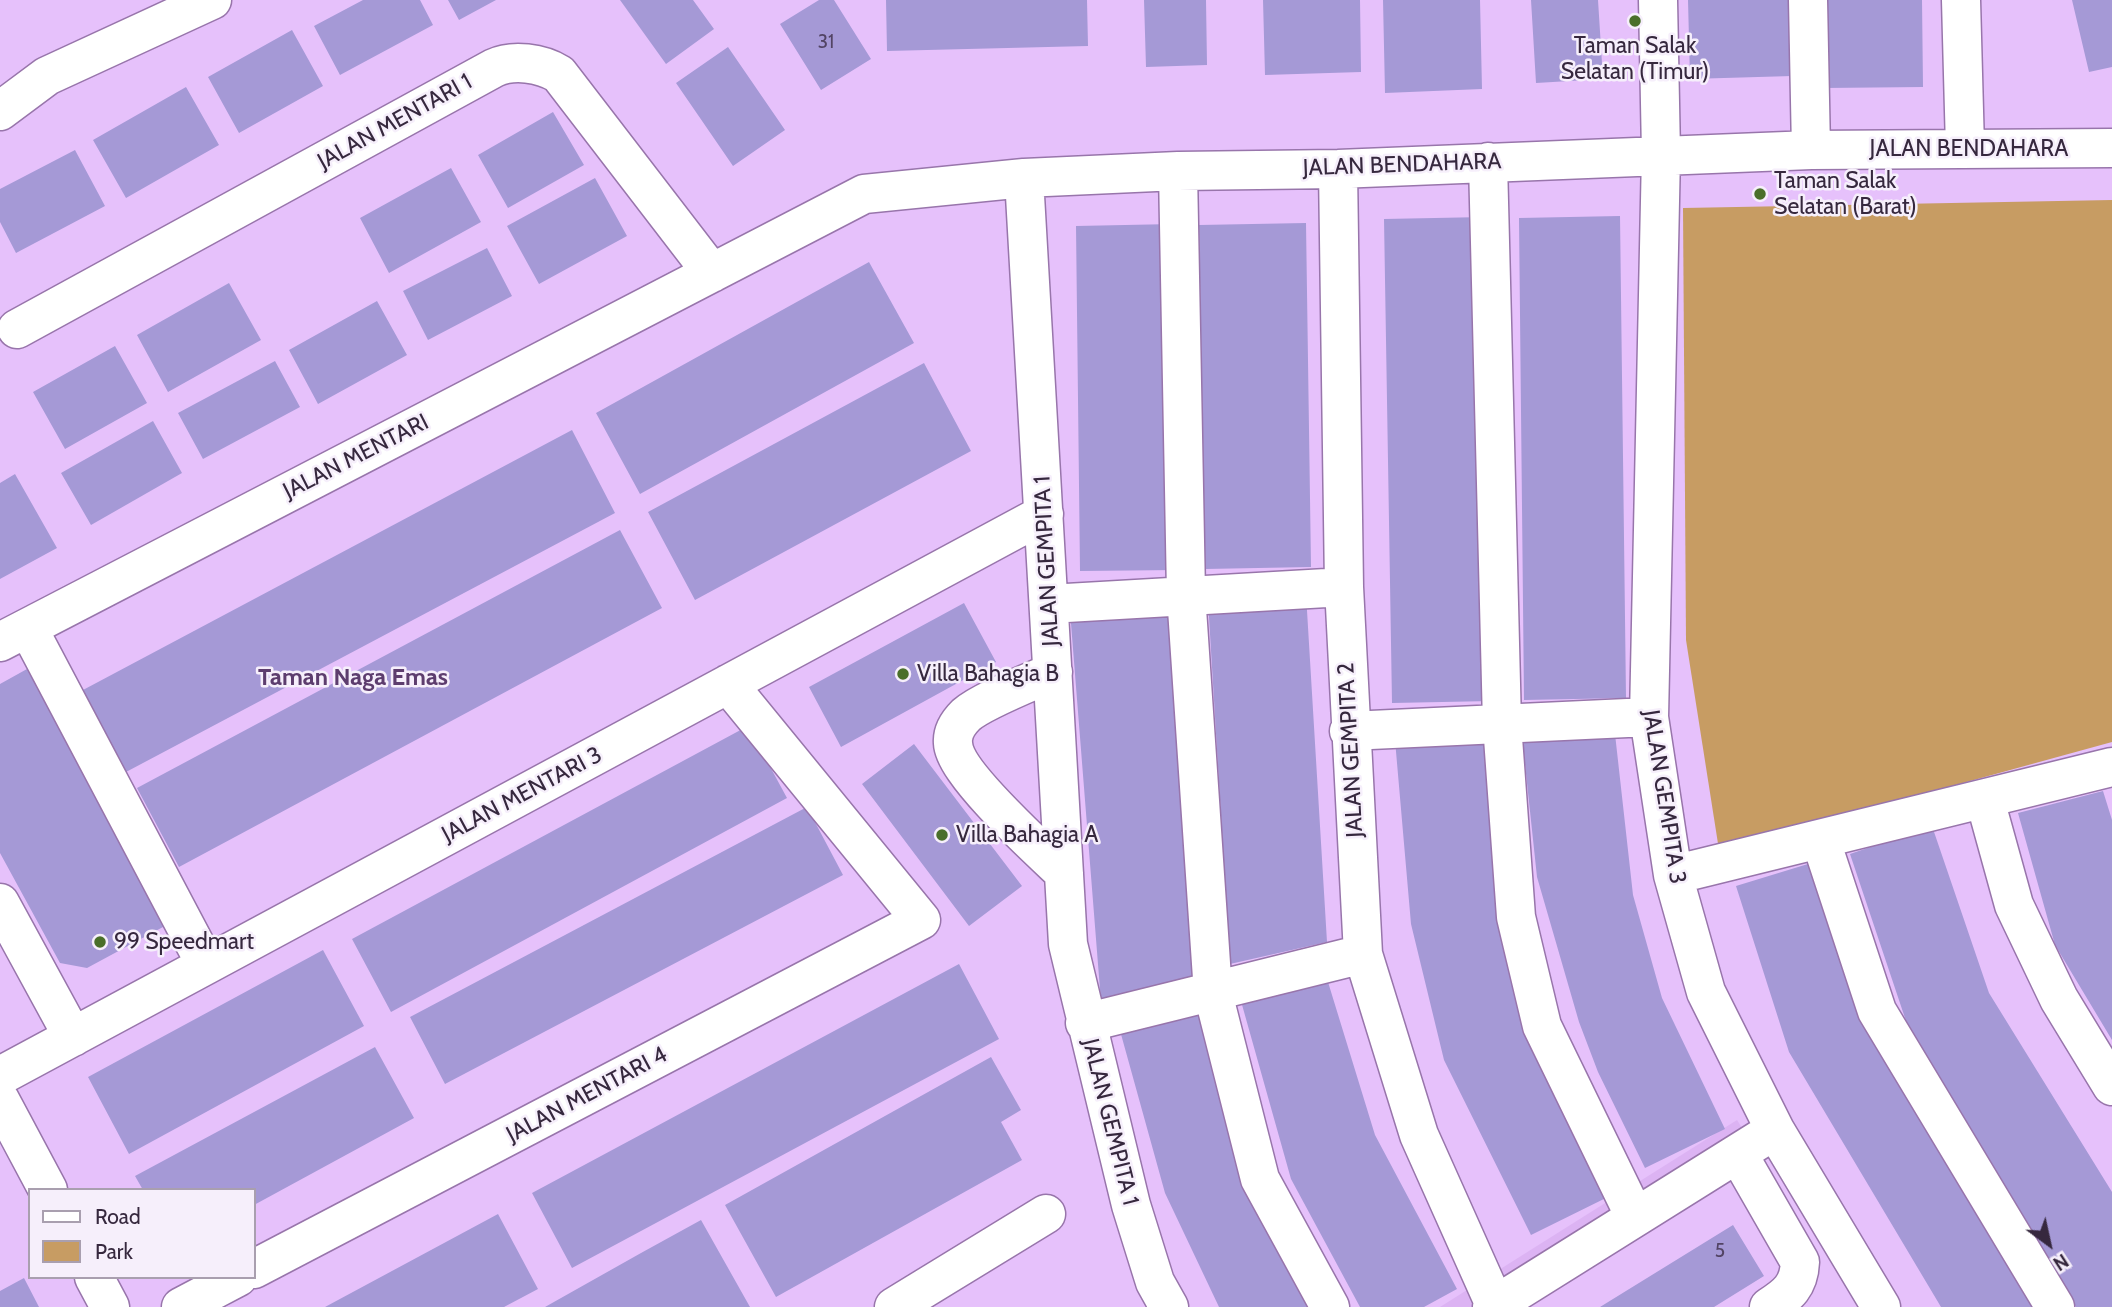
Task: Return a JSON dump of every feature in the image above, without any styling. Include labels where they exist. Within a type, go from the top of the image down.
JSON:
[{"type":"street","points":[[0,111],[47,76],[212,0]]},
{"type":"street","name":"JALAN GEMPITA 3","points":[[1658,0],[1661,154],[1649,718],[1673,875],[1706,992],[1775,1130],[1881,1307]]},
{"type":"street","points":[[1808,0],[1811,150]]},
{"type":"street","points":[[1961,0],[1965,148]]},
{"type":"street","name":"JALAN MENTARI 1","points":[[17,329],[494,68],[509,63],[541,66],[559,74],[712,273]]},
{"type":"street","name":"JALAN BENDAHARA","points":[[712,273],[864,194],[1024,178],[1178,171],[1338,169],[1661,154],[2112,148]]},
{"type":"street","points":[[1488,162],[1502,724],[1516,917],[1542,1026],[1635,1217]]},
{"type":"street","name":"JALAN GEMPITA 2","points":[[1338,169],[1344,587],[1349,730],[1363,954],[1419,1135],[1494,1306]]},
{"type":"street","points":[[1178,171],[1186,594],[1213,993],[1260,1179],[1330,1307]]},
{"type":"street","name":"JALAN GEMPITA 1","points":[[1024,178],[1068,944],[1130,1205],[1155,1282],[1169,1307]]},
{"type":"street","name":"JALAN MENTARI","points":[[14,635],[712,273]]},
{"type":"street","name":"JALAN MENTARI 3","points":[[0,1076],[1044,514]]},
{"type":"street","points":[[1049,604],[1186,594],[1344,587]]},
{"type":"street","points":[[14,635],[206,965]]},
{"type":"street","points":[[1053,672],[967,714],[954,729],[953,746],[964,766],[1007,819],[1064,873]]},
{"type":"street","name":"JALAN MENTARI 4","points":[[256,1268],[921,920],[728,684]]},
{"type":"street","points":[[1349,730],[1649,718]]},
{"type":"street","points":[[1673,875],[1821,841],[2112,767]]},
{"type":"street","points":[[1985,800],[2014,905],[2025,930],[2059,999],[2112,1086]]},
{"type":"street","points":[[1821,841],[1877,1011],[2056,1307]]},
{"type":"street","points":[[0,903],[73,1037]]},
{"type":"street","points":[[1085,1023],[1363,954]]},
{"type":"street","points":[[0,1100],[47,1188]]},
{"type":"street","points":[[1494,1306],[1775,1130]]},
{"type":"street","points":[[1738,1154],[1800,1262],[1800,1276],[1794,1289],[1769,1307]]},
{"type":"street","points":[[894,1307],[1046,1214]]},
{"type":"street","points":[[95,1279],[110,1307]]},
{"type":"street","points":[[181,1307],[234,1279]]},
{"type":"shaded area","points":[[1737,1120],[1761,1158],[1525,1307],[1440,1307]]},
{"type":"green space","points":[[2112,200],[2112,742],[1719,850],[1686,640],[1683,208]]},
{"type":"building","points":[[363,0],[420,0],[433,25],[340,75],[314,26]]},
{"type":"building","points":[[448,0],[496,0],[459,20]]},
{"type":"building","points":[[620,0],[693,0],[714,29],[666,64]]},
{"type":"building","points":[[819,0],[834,0],[871,59],[821,90],[780,24]]},
{"type":"building","points":[[886,0],[1087,0],[1088,46],[887,51]]},
{"type":"building","points":[[1144,0],[1206,0],[1207,65],[1146,67]]},
{"type":"building","points":[[1263,0],[1360,0],[1361,72],[1265,75]]},
{"type":"building","points":[[1383,0],[1480,0],[1482,89],[1385,93]]},
{"type":"building","points":[[1531,0],[1598,0],[1603,79],[1536,83]]},
{"type":"building","points":[[1688,0],[1791,0],[1792,76],[1690,79]]},
{"type":"building","points":[[1823,0],[1922,0],[1923,87],[1824,88]]},
{"type":"building","points":[[2072,0],[2112,0],[2112,67],[2089,72]]},
{"type":"building","points":[[292,30],[323,86],[239,133],[208,77]]},
{"type":"building","points":[[728,47],[785,130],[733,166],[676,83]]},
{"type":"building","points":[[186,87],[219,145],[126,198],[93,140]]},
{"type":"building","points":[[553,112],[584,165],[508,208],[478,155]]},
{"type":"building","points":[[75,150],[105,206],[16,253],[0,222],[0,189]]},
{"type":"building","points":[[451,168],[481,222],[389,273],[360,218]]},
{"type":"building","points":[[595,178],[627,236],[539,284],[507,226]]},
{"type":"building","points":[[1620,216],[1626,698],[1524,700],[1519,218]]},
{"type":"building","points":[[1485,217],[1492,701],[1392,703],[1384,219]]},
{"type":"building","points":[[1306,223],[1311,567],[1205,569],[1199,225]]},
{"type":"building","points":[[1174,224],[1178,570],[1080,571],[1076,226]]},
{"type":"building","points":[[487,248],[512,296],[428,340],[403,291]]},
{"type":"building","points":[[869,262],[914,343],[640,494],[596,413]]},
{"type":"building","points":[[229,283],[261,340],[168,392],[137,335]]},
{"type":"building","points":[[377,301],[407,355],[318,404],[289,350]]},
{"type":"building","points":[[115,346],[147,403],[65,449],[33,392]]},
{"type":"building","points":[[275,361],[300,407],[203,459],[178,413]]},
{"type":"building","points":[[924,363],[971,451],[695,600],[648,512]]},
{"type":"building","points":[[153,421],[182,473],[91,525],[61,473]]},
{"type":"building","points":[[572,430],[615,513],[126,772],[83,690]]},
{"type":"building","points":[[15,474],[57,548],[0,579],[0,483]]},
{"type":"building","points":[[620,530],[662,608],[179,867],[137,788]]},
{"type":"building","points":[[1306,594],[1327,942],[1230,964],[1208,601]]},
{"type":"building","name":"Villa Bahagia B","points":[[964,603],[996,662],[841,747],[809,687]]},
{"type":"building","points":[[1171,603],[1200,976],[1101,1002],[1070,611]]},
{"type":"building","points":[[36,664],[176,920],[87,968],[60,963],[0,853],[0,684]]},
{"type":"building","points":[[1614,725],[1633,895],[1662,998],[1725,1129],[1645,1168],[1598,1072],[1579,1022],[1537,877],[1522,736]]},
{"type":"building","points":[[748,726],[787,798],[391,1012],[352,939]]},
{"type":"building","points":[[1494,733],[1504,871],[1616,1193],[1531,1235],[1444,1060],[1411,924],[1395,740]]},
{"type":"building","name":"Villa Bahagia A","points":[[914,744],[1022,886],[969,926],[862,784]]},
{"type":"building","points":[[2103,791],[2112,820],[2112,1040],[2055,945],[2018,813]]},
{"type":"building","points":[[807,807],[843,875],[445,1084],[410,1017]]},
{"type":"building","points":[[1932,826],[1989,993],[2112,1192],[2112,1307],[2076,1307],[1928,1068],[1906,1021],[1850,854]]},
{"type":"building","points":[[1821,860],[2050,1307],[1941,1307],[1789,1052],[1736,886]]},
{"type":"building","points":[[323,950],[364,1026],[129,1154],[88,1077]]},
{"type":"building","points":[[959,964],[999,1039],[572,1268],[532,1193]]},
{"type":"building","points":[[1324,969],[1375,1135],[1457,1289],[1424,1307],[1360,1307],[1291,1179],[1239,994]]},
{"type":"building","points":[[1209,1002],[1322,1307],[1219,1307],[1165,1193],[1119,1027]]},
{"type":"building","points":[[375,1047],[414,1118],[256,1204],[256,1188],[142,1188],[135,1176]]},
{"type":"building","points":[[991,1057],[1021,1110],[1001,1122],[1022,1160],[776,1297],[725,1205]]},
{"type":"building","points":[[498,1214],[538,1289],[504,1307],[325,1307]]},
{"type":"building","points":[[701,1220],[750,1307],[545,1307],[641,1253]]},
{"type":"building","points":[[1733,1225],[1764,1276],[1714,1307],[1600,1307]]},
{"type":"building","points":[[24,1278],[39,1307],[0,1307],[0,1291]]},
{"type":"place","name":"Taman Salak Selatan (Timur)","points":[[1635,21]]},
{"type":"place","name":"Taman Salak Selatan (Barat)","points":[[1760,194]]},
{"type":"place","name":"Villa Bahagia B","points":[[903,674]]},
{"type":"place","name":"Villa Bahagia A","points":[[942,835]]},
{"type":"place","name":"99 Speedmart","points":[[100,942]]},
{"type":"district","name":"Taman Naga Emas","points":[[353,678]]}]
